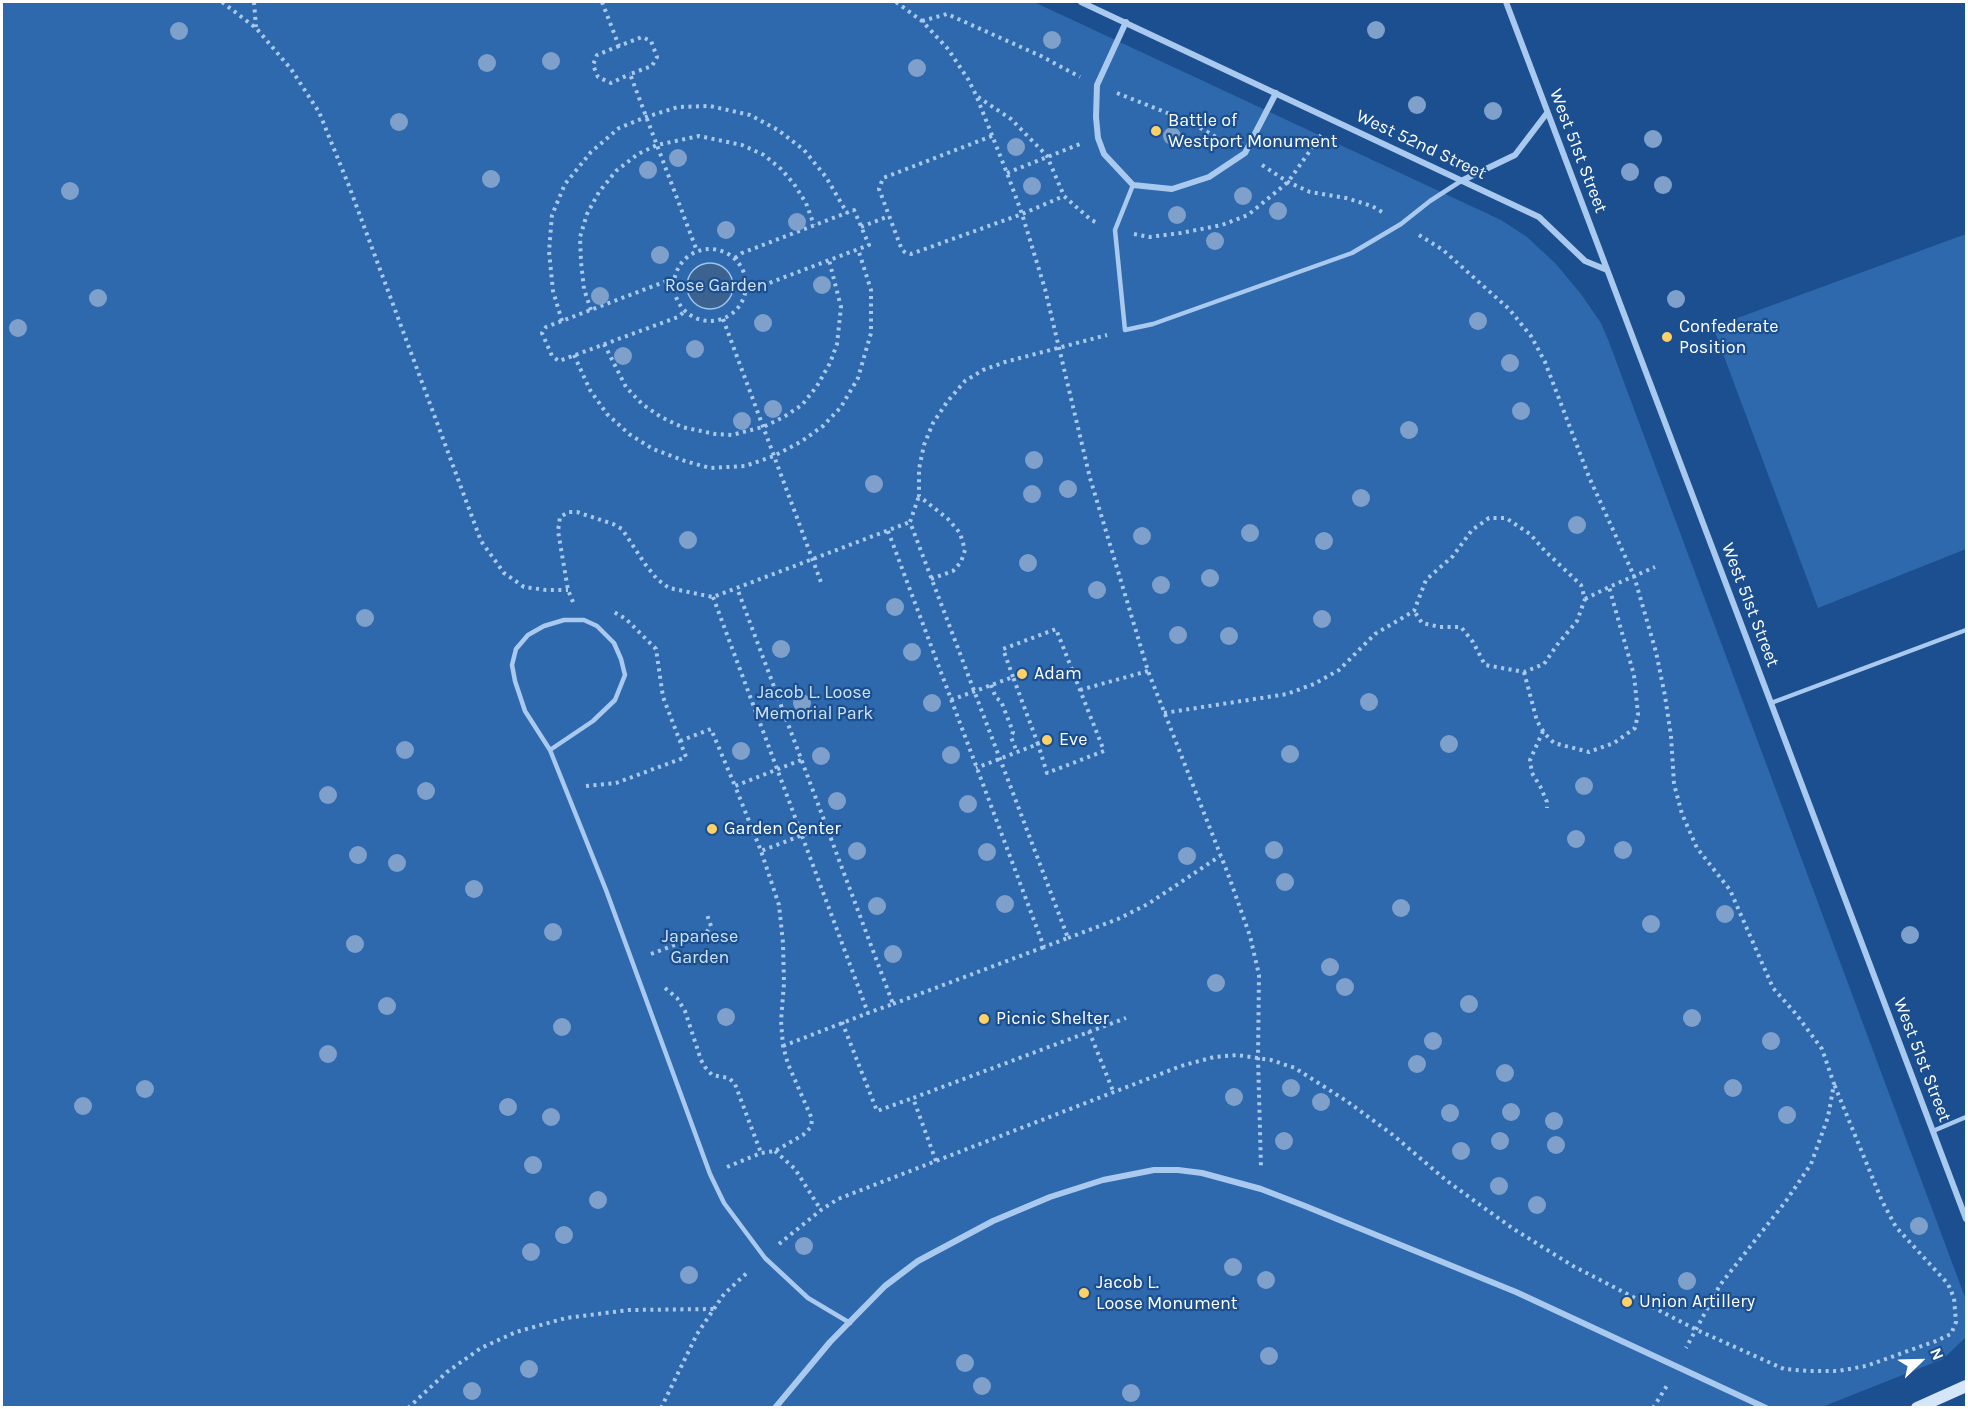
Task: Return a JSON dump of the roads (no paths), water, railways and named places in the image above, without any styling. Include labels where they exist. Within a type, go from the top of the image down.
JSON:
[{"type":"main road","points":[[1917,1407],[1966,1386]]},
{"type":"street","name":"West 52nd Street","points":[[1081,2],[1539,217],[1586,261],[1607,270]]},
{"type":"street","name":"West 51st Street","points":[[1506,2],[1966,1219]]},
{"type":"street","points":[[1126,22],[1097,86],[1095,117],[1098,138],[1104,154],[1133,185],[1172,189],[1209,177],[1245,153],[1276,93]]},
{"type":"street","points":[[1461,181],[1515,155],[1547,113]]},
{"type":"street","points":[[776,1407],[830,1342],[885,1286],[918,1261],[993,1221],[1050,1197],[1103,1180],[1154,1170],[1178,1170],[1202,1173],[1261,1189],[1516,1292],[1766,1407]]},
{"type":"lane","points":[[1133,185],[1115,230],[1125,330],[1153,324],[1352,254],[1401,224],[1430,201],[1461,181]]},
{"type":"lane","points":[[550,750],[593,722],[615,700],[625,675],[614,643],[597,626],[584,620],[564,620],[544,626],[528,635],[516,649],[512,665],[525,711],[550,750],[606,890],[710,1174],[724,1203],[765,1258],[808,1298],[850,1323]]},
{"type":"lane","points":[[1771,703],[1966,630]]},
{"type":"lane","points":[[1933,1131],[1966,1117]]},
{"type":"place","name":"Battle of Westport Monument","points":[[1156,131]]},
{"type":"place","name":"Confederate Position","points":[[1667,337]]},
{"type":"place","name":"Adam","points":[[1022,674]]},
{"type":"place","name":"Eve","points":[[1047,740]]},
{"type":"place","name":"Garden Center","points":[[712,829]]},
{"type":"place","name":"Picnic Shelter","points":[[984,1019]]},
{"type":"place","name":"Jacob L. Loose Monument","points":[[1084,1293]]},
{"type":"place","name":"Union Artillery","points":[[1627,1302]]},
{"type":"park label","name":"Rose Garden","points":[[716,286]]},
{"type":"park label","name":"Jacob L. Loose Memorial Park","points":[[814,703]]},
{"type":"park label","name":"Japanese Garden","points":[[700,947]]}]
